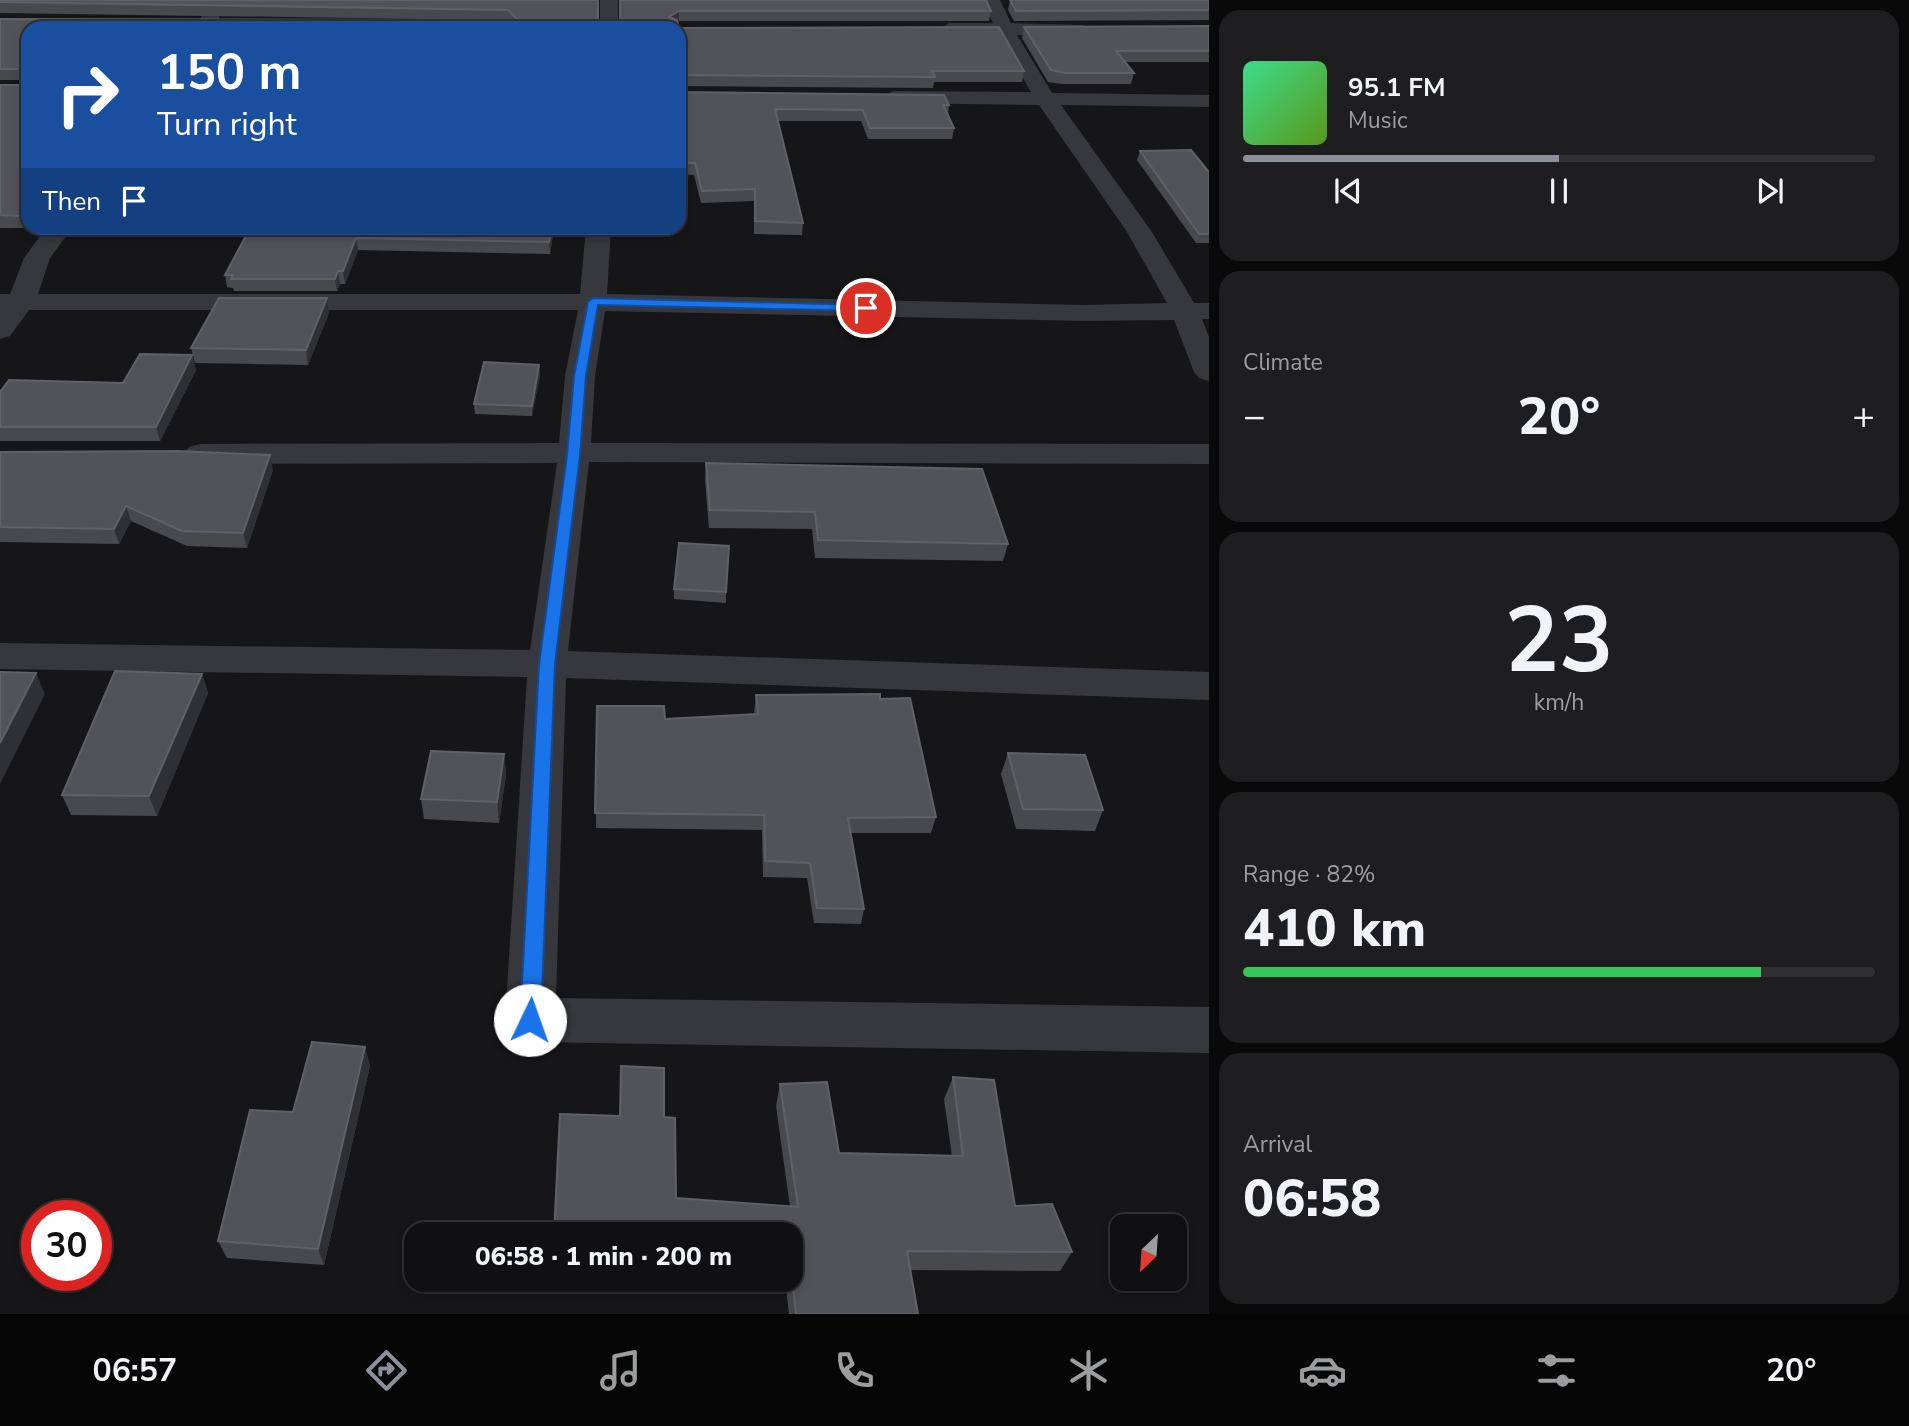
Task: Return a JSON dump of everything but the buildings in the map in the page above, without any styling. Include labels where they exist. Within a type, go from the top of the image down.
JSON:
[{"type":"street","points":[[208,21],[220,0]]},
{"type":"street","points":[[609,0],[609,21]]},
{"type":"street","points":[[991,0],[1003,29],[1047,99],[1196,311],[1209,372]]},
{"type":"street","points":[[936,29],[1099,29]]},
{"type":"street","points":[[875,97],[1209,101]]},
{"type":"street","points":[[0,330],[11,302],[54,235]]},
{"type":"street","points":[[598,235],[593,302],[580,376],[574,455],[547,664],[530,1020],[1209,1030]]},
{"type":"street","points":[[11,302],[593,302],[1084,313],[1196,311]]},
{"type":"street","points":[[168,454],[1209,454]]},
{"type":"street","points":[[0,656],[547,664],[1209,686]]},
{"type":"route","points":[[530,1020],[547,664],[574,455],[580,376],[593,302],[866,308]]}]
